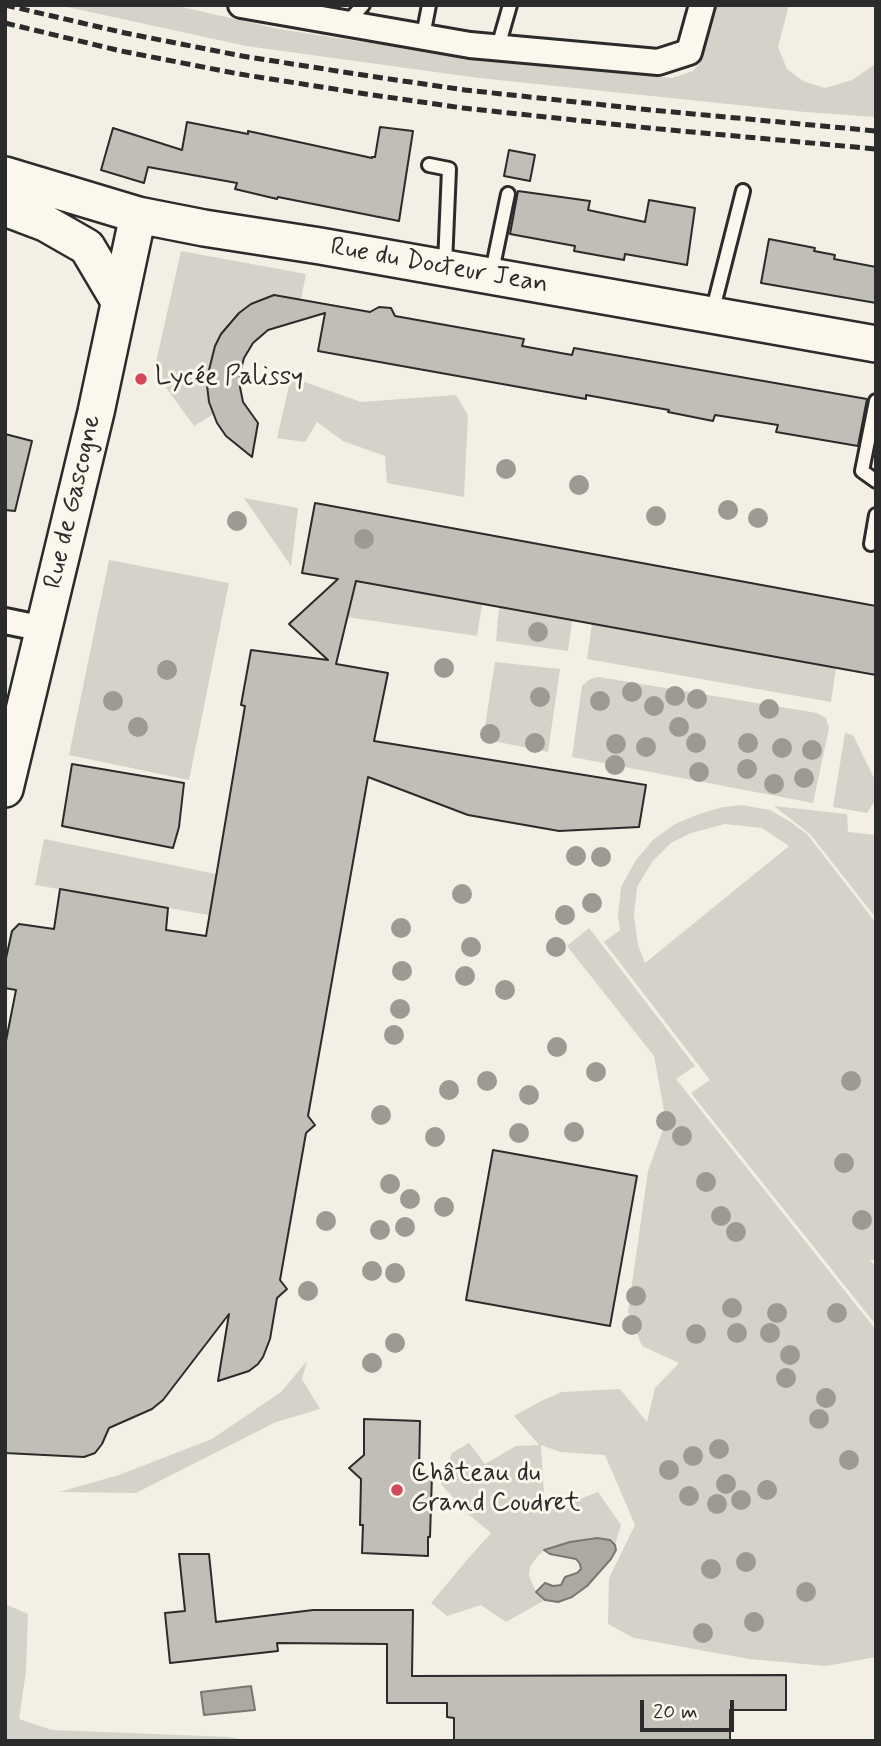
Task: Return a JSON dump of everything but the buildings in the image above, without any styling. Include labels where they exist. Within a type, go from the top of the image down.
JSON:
[{"type":"street","points":[[242,5],[355,14],[423,37],[470,45],[658,62],[690,52],[702,5]]},
{"type":"street","name":"Rue du Docteur Jean","points":[[5,175],[138,215],[204,228],[247,233],[876,344]]},
{"type":"street","points":[[5,208],[44,223],[87,247],[119,301]]},
{"type":"street","name":"Rue de Gascogne","points":[[5,789],[96,412],[138,215]]},
{"type":"street","points":[[5,621],[44,629]]},
{"type":"lane","points":[[423,37],[429,5]]},
{"type":"lane","points":[[498,47],[510,5]]},
{"type":"lane","points":[[429,164],[449,169],[445,268]]},
{"type":"lane","points":[[711,315],[743,191]]},
{"type":"lane","points":[[491,276],[508,194]]},
{"type":"lane","points":[[876,401],[862,471],[876,481]]},
{"type":"lane","points":[[871,544],[876,515]]},
{"type":"shaded area","points":[[58,5],[173,5],[279,29],[456,56],[672,78],[693,71],[701,61],[715,5],[789,5],[778,47],[787,69],[803,81],[825,88],[852,80],[874,65],[876,60],[876,117],[479,78],[246,46]]},
{"type":"shaded area","points":[[181,251],[306,274],[301,299],[274,295],[251,304],[239,313],[221,334],[215,346],[207,385],[214,414],[194,426],[154,371]]},
{"type":"shaded area","points":[[291,377],[361,402],[456,395],[468,415],[464,497],[387,483],[385,456],[343,441],[317,422],[305,442],[277,438]]},
{"type":"shaded area","points":[[244,498],[298,508],[291,566]]},
{"type":"shaded area","points":[[109,560],[229,583],[189,780],[69,755]]},
{"type":"shaded area","points":[[356,581],[482,604],[477,636],[347,617]]},
{"type":"shaded area","points":[[499,608],[572,621],[568,651],[496,641]]},
{"type":"shaded area","points":[[592,624],[836,668],[831,702],[587,659]]},
{"type":"shaded area","points":[[495,662],[560,669],[548,752],[483,739]]},
{"type":"shaded area","points":[[599,677],[817,713],[826,718],[829,728],[813,803],[572,757],[582,686],[590,679]]},
{"type":"shaded area","points":[[845,733],[853,735],[876,782],[876,799],[867,813],[833,807]]},
{"type":"shaded area","points":[[742,805],[770,810],[807,834],[876,923],[876,1260],[870,1260],[876,1267],[876,1325],[691,1093],[710,1080],[604,942],[620,930],[618,916],[621,887],[636,860],[654,839],[675,824],[723,807]],"holes":[[[725,824],[762,828],[789,846],[645,963],[638,945],[634,915],[637,887],[652,862],[671,843],[691,833]]]},
{"type":"shaded area","points":[[774,806],[847,814],[848,832],[876,835],[876,918],[810,834]]},
{"type":"shaded area","points":[[44,839],[216,874],[209,915],[35,885]]},
{"type":"shaded area","points":[[589,928],[695,1066],[676,1079],[876,1330],[876,1657],[826,1666],[749,1659],[634,1638],[608,1624],[609,1578],[635,1525],[605,1455],[560,1452],[541,1445],[545,1512],[598,1492],[621,1525],[615,1545],[609,1540],[570,1542],[544,1550],[530,1567],[529,1576],[536,1592],[545,1600],[506,1622],[481,1605],[447,1616],[431,1603],[491,1533],[467,1513],[441,1484],[452,1453],[469,1443],[485,1464],[516,1446],[539,1445],[514,1416],[562,1392],[620,1389],[647,1422],[655,1388],[679,1363],[642,1346],[628,1312],[648,1171],[666,1121],[654,1056],[567,946]]},
{"type":"shaded area","points":[[307,1361],[302,1379],[320,1409],[276,1422],[136,1493],[59,1492],[119,1475],[212,1439],[281,1392]]},
{"type":"shaded area","points":[[597,1538],[610,1540],[616,1550],[587,1586],[572,1597],[558,1602],[545,1600],[536,1592],[545,1583],[561,1585],[565,1577],[581,1569],[576,1559],[550,1554],[544,1550]]},
{"type":"shaded area","points":[[5,1604],[28,1614],[26,1671],[19,1719],[52,1730],[229,1737],[251,1741],[5,1741]]},
{"type":"shaded area","points":[[251,1686],[255,1710],[204,1715],[201,1692]]},
{"type":"railway","points":[[5,5],[125,33],[242,56],[465,90],[876,131]]},
{"type":"railway","points":[[5,23],[121,51],[239,74],[366,94],[463,108],[876,149]]},
{"type":"place","name":"Lycée Palissy","points":[[141,379]]},
{"type":"place","name":"Château du Grand Coudret","points":[[397,1490]]}]
